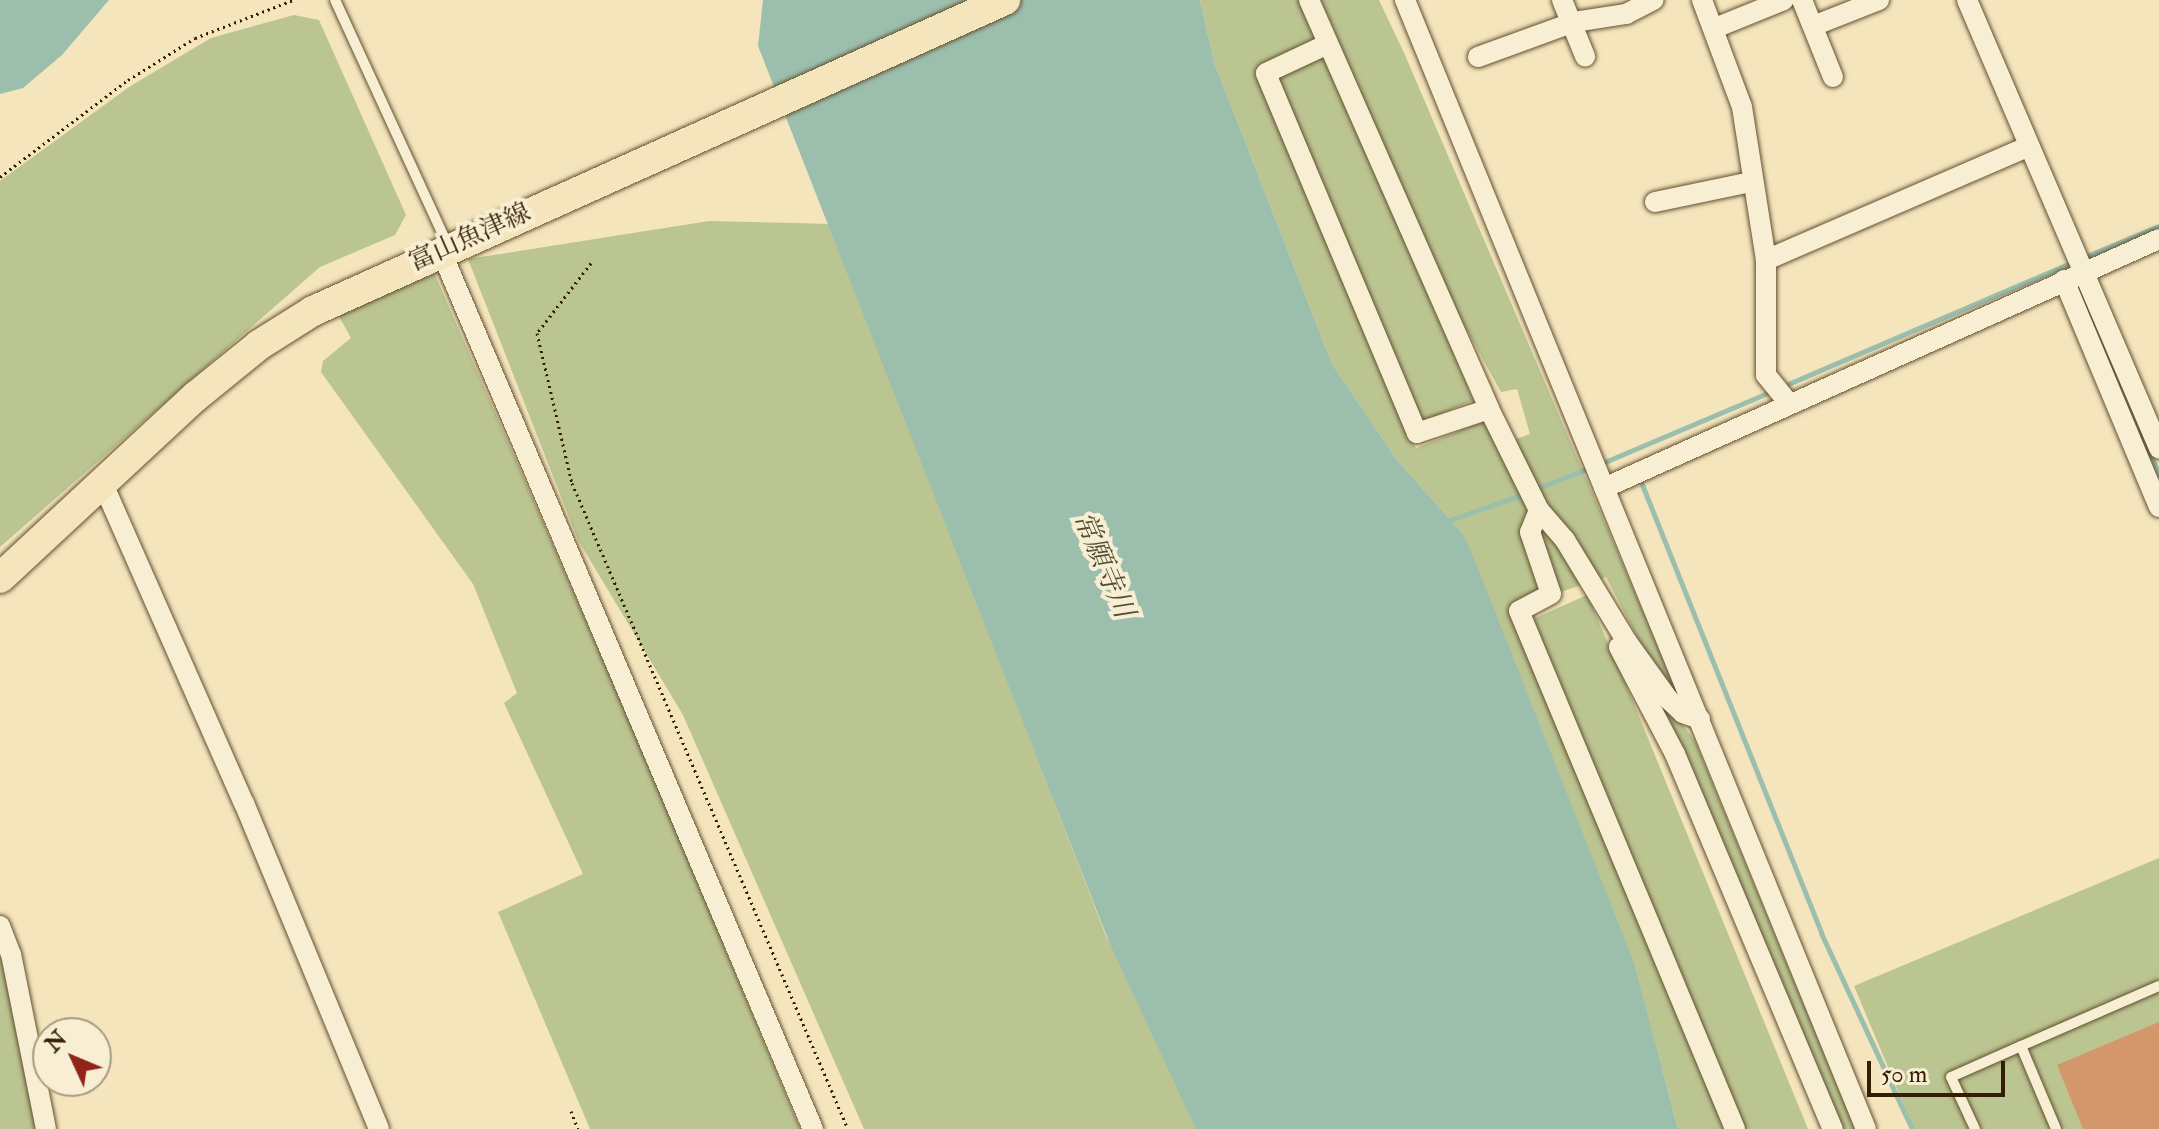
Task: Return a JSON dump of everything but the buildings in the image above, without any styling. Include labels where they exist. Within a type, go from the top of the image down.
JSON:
[{"type":"main road","name":"富山魚津線","points":[[0,578],[259,345],[368,284],[409,265],[1005,0]]},
{"type":"street","points":[[1309,0],[1489,409],[1539,510],[1565,540],[1627,642],[1669,700],[1700,719]]},
{"type":"street","points":[[1405,0],[1866,1129]]},
{"type":"street","points":[[1562,0],[1574,22],[1585,56]]},
{"type":"street","points":[[1478,57],[1574,22],[1626,14],[1654,0]]},
{"type":"street","points":[[1702,0],[1742,107],[1751,182],[1766,260],[1766,375],[1788,402]]},
{"type":"street","points":[[1715,28],[1784,0]]},
{"type":"street","points":[[1802,0],[1833,77]]},
{"type":"street","points":[[1813,26],[1879,0]]},
{"type":"street","points":[[1967,0],[2027,147],[2159,507]]},
{"type":"street","points":[[1328,44],[1266,73],[1417,433],[1489,409]]},
{"type":"street","points":[[1766,260],[2027,147]]},
{"type":"street","points":[[1655,202],[1751,182]]},
{"type":"street","points":[[1604,488],[1788,402],[2159,239]]},
{"type":"street","points":[[449,248],[813,1129]]},
{"type":"street","points":[[2073,275],[2159,449]]},
{"type":"street","points":[[103,484],[244,803],[379,1129]]},
{"type":"street","points":[[1539,510],[1530,532],[1551,594],[1519,611],[1735,1129]]},
{"type":"street","points":[[1627,642],[1619,647],[1675,754],[1833,1129]]},
{"type":"street","points":[[0,926],[11,954],[46,1129]]},
{"type":"lane","points":[[335,0],[449,248]]},
{"type":"lane","points":[[1975,1129],[1951,1077],[2159,986]]},
{"type":"lane","points":[[2021,1046],[2056,1129]]},
{"type":"path","points":[[0,177],[128,80],[195,38],[293,0]]},
{"type":"path","points":[[591,263],[537,333],[572,483],[848,1129]]},
{"type":"path","points":[[571,1111],[578,1129]]},
{"type":"green space","points":[[1200,0],[1299,0],[1317,38],[1256,71],[1416,448],[1485,421],[1498,445],[1530,434],[1517,389],[1501,392],[1448,296],[1321,0],[1379,0],[1405,55],[1680,698],[1644,650],[1606,577],[1512,608],[1725,1129],[1678,1129],[1662,1069],[1465,536],[1397,460],[1332,364],[1214,62]]},
{"type":"green space","points":[[294,15],[319,20],[406,215],[395,235],[320,267],[0,547],[0,181],[129,87],[211,38]]},
{"type":"green space","points":[[1326,53],[1473,400],[1420,423],[1273,76]]},
{"type":"green space","points":[[709,221],[831,224],[1106,936],[1197,1129],[864,1129],[683,715],[578,540],[468,259]]},
{"type":"green space","points":[[432,268],[641,747],[800,1129],[590,1129],[498,912],[583,874],[504,703],[517,693],[473,584],[321,372],[323,361],[351,338],[336,311]]},
{"type":"green space","points":[[1587,595],[1808,1129],[1744,1129],[1533,619]]},
{"type":"green space","points":[[1640,670],[1695,741],[1855,1129],[1839,1129]]},
{"type":"green space","points":[[2159,858],[2159,1129],[1914,1129],[1854,986]]},
{"type":"green space","points":[[0,951],[3,959],[36,1129],[0,1129]]},
{"type":"water","points":[[0,0],[109,0],[62,55],[23,88],[0,94]]},
{"type":"water","name":"常願寺川","points":[[763,0],[1200,0],[1214,62],[1332,364],[1397,460],[1465,536],[1633,960],[1678,1129],[1196,1129],[1111,947],[758,46]]},
{"type":"waterway","points":[[2082,258],[2159,226]]},
{"type":"waterway","points":[[1781,387],[2073,262]]},
{"type":"waterway","points":[[1600,464],[1772,391]]},
{"type":"waterway","points":[[2141,432],[2159,475]]},
{"type":"waterway","points":[[1533,490],[1591,467]]},
{"type":"waterway","points":[[1639,477],[1821,933],[1912,1129]]},
{"type":"waterway","points":[[1447,521],[1524,494]]}]
